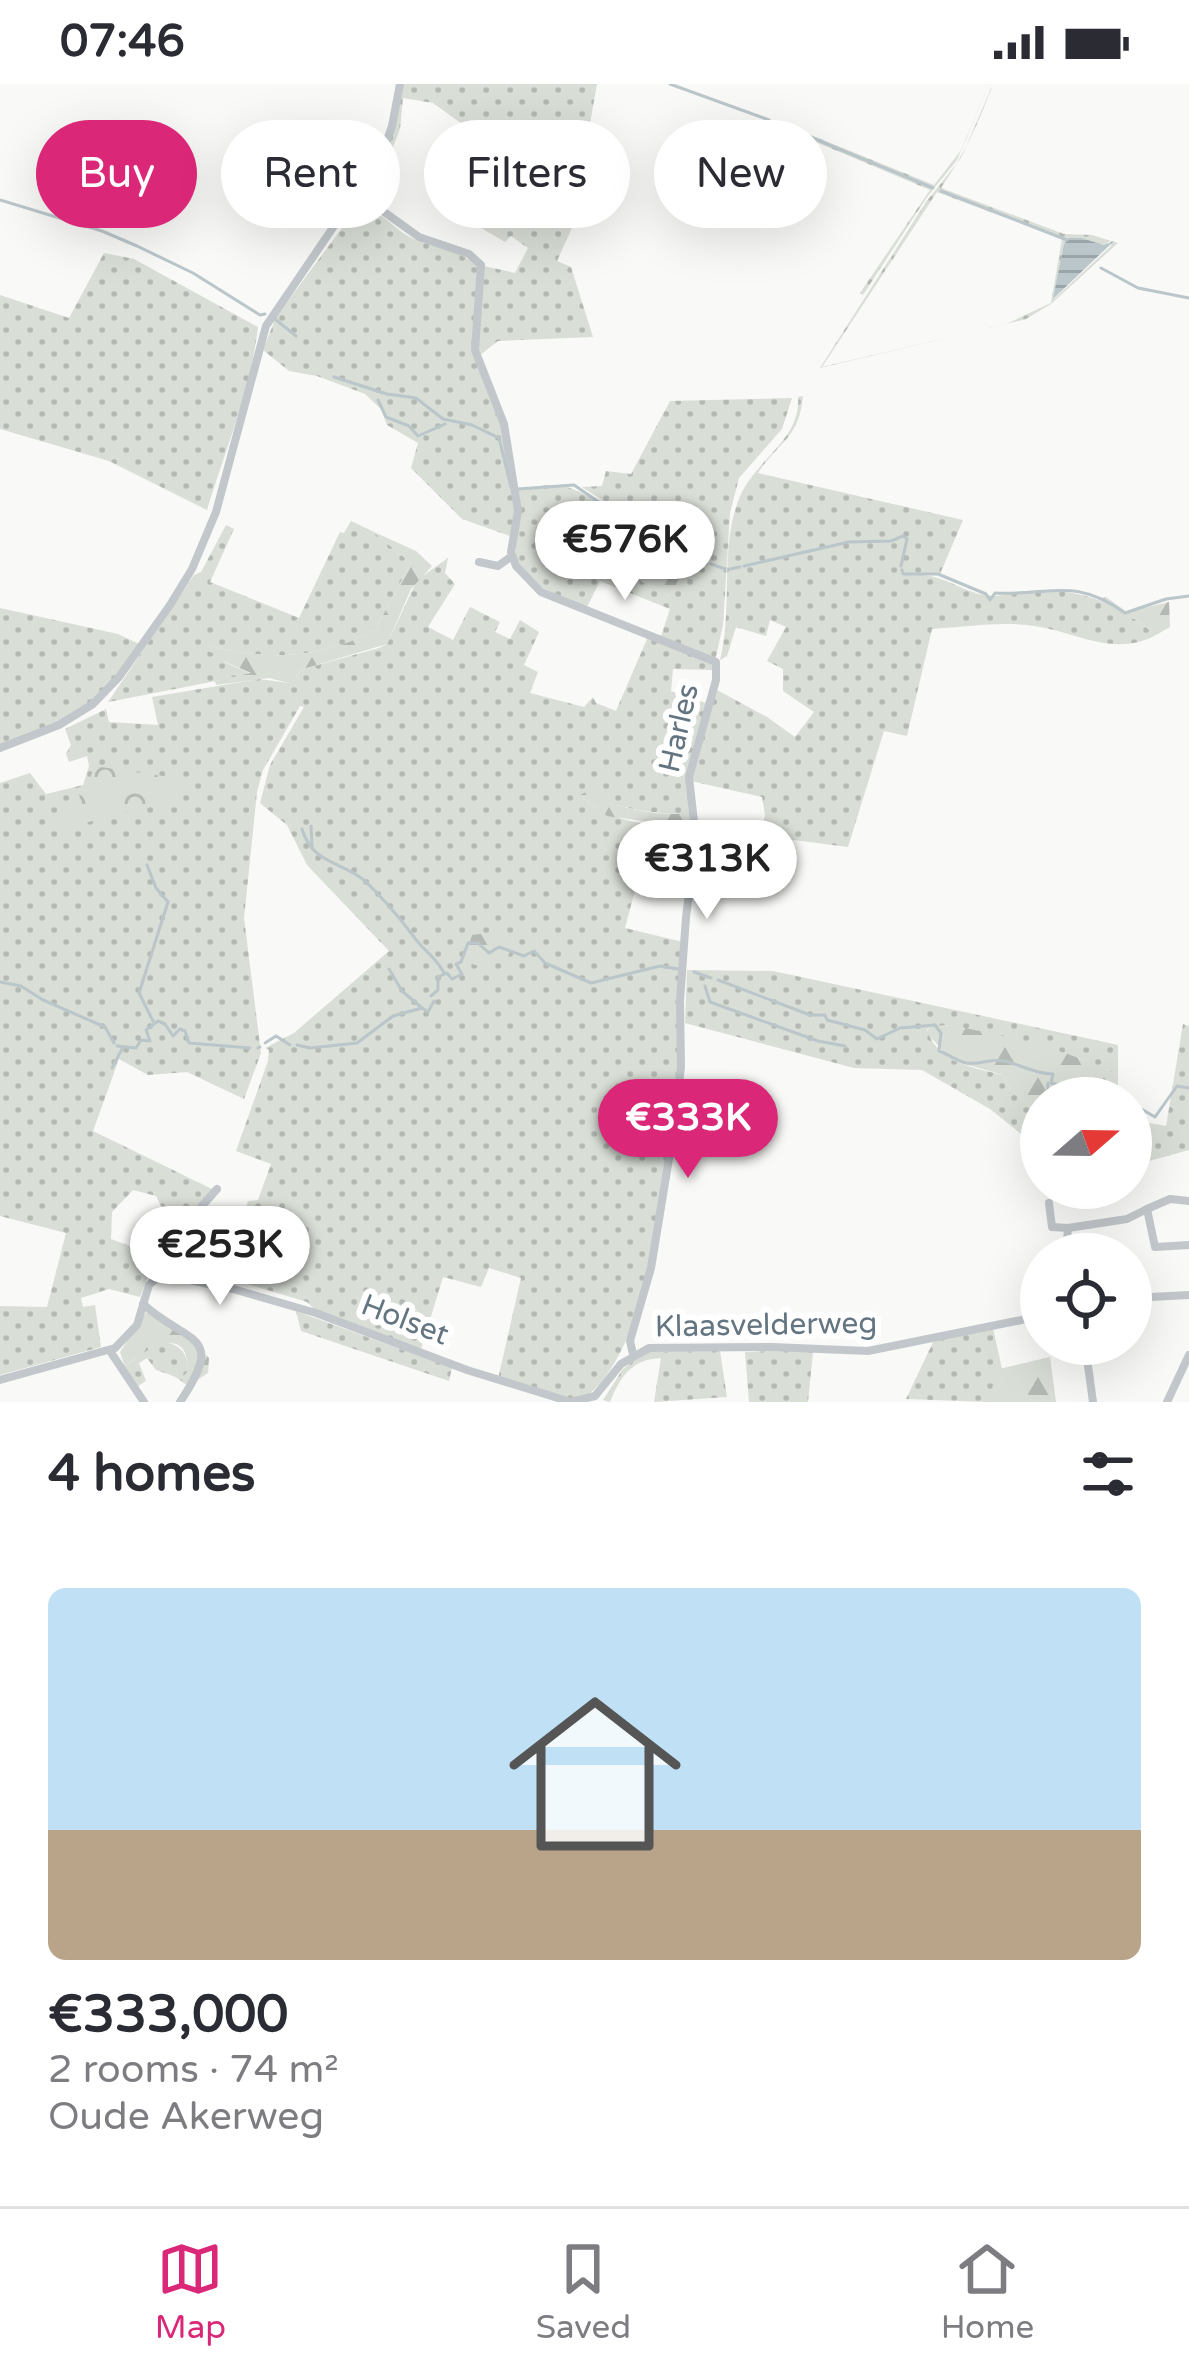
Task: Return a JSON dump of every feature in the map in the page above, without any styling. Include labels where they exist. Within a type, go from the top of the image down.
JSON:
[{"type":"street","points":[[392,120],[400,84]]},
{"type":"street","points":[[400,224],[419,237],[470,254],[482,265],[474,346],[504,424],[518,511],[512,556],[522,575]]},
{"type":"street","points":[[0,748],[59,725],[93,704],[119,677],[170,605],[193,569],[216,512],[266,326],[334,228]]},
{"type":"street","points":[[498,566],[512,556]]},
{"type":"street","name":"Harles","points":[[479,562],[522,575],[541,592],[716,662],[716,680],[689,777],[696,840],[672,1145],[651,1268],[630,1341],[633,1354]]},
{"type":"street","points":[[0,1380],[110,1351],[134,1330],[149,1285],[160,1274],[184,1223],[217,1189]]},
{"type":"street","points":[[1152,1207],[1170,1199],[1189,1201]]},
{"type":"street","points":[[1050,1209],[1052,1227],[1069,1228],[1127,1219],[1148,1209],[1155,1247],[1189,1245]]},
{"type":"street","points":[[1068,1233],[1069,1228]]},
{"type":"street","name":"Holset","points":[[160,1274],[233,1288],[343,1321],[466,1370],[566,1401],[598,1399]]},
{"type":"street","points":[[1152,1297],[1189,1295]]},
{"type":"street","points":[[143,1304],[163,1322],[193,1337],[202,1350],[200,1373],[180,1402]]},
{"type":"street","name":"Klaasvelderweg","points":[[633,1354],[663,1347],[875,1351],[1020,1320]]},
{"type":"street","points":[[110,1351],[144,1402]]},
{"type":"street","points":[[598,1399],[633,1354]]},
{"type":"street","points":[[1167,1402],[1189,1354]]},
{"type":"street","points":[[1088,1365],[1093,1402]]},
{"type":"green space","points":[[402,84],[597,84],[591,120],[457,120],[433,103],[403,98],[400,129],[397,120]]},
{"type":"green space","points":[[827,142],[934,185],[961,150],[863,295],[860,293],[930,190],[827,147]]},
{"type":"green space","points":[[957,163],[941,188],[1064,234],[1110,241],[1105,245],[1070,238],[1064,244],[1054,299],[1111,241],[1118,243],[1051,304],[1007,324],[1051,303],[1062,239],[937,192],[822,367],[948,338],[820,368],[926,202]]},
{"type":"green space","points":[[342,228],[397,228],[464,256],[479,268],[472,346],[499,417],[516,513],[510,536],[462,519],[411,468],[418,443],[387,425],[381,409],[365,394],[289,371],[263,350],[276,317]]},
{"type":"green space","points":[[481,228],[571,228],[557,261],[571,267],[593,337],[498,341],[480,355],[498,398],[478,355],[484,266],[515,273],[528,248],[511,236],[505,242]]},
{"type":"green space","points":[[104,253],[134,259],[258,327],[244,397],[207,510],[109,461],[0,429],[0,295],[69,318]]},
{"type":"green space","points":[[803,396],[793,431],[758,473],[963,520],[940,574],[921,575],[991,596],[1023,591],[1081,595],[1126,614],[1156,635],[1124,644],[1027,625],[932,629],[907,736],[884,731],[848,847],[771,837],[760,881],[699,868],[704,828],[722,824],[761,833],[762,797],[691,781],[717,690],[795,737],[814,712],[783,691],[783,669],[767,661],[786,627],[770,620],[766,636],[736,627],[727,656],[720,660],[735,511],[750,480],[786,436],[798,397]]},
{"type":"green space","points":[[792,398],[782,429],[739,478],[730,513],[723,625],[713,670],[673,669],[671,691],[706,703],[688,779],[689,814],[640,810],[593,795],[583,798],[621,819],[695,827],[690,894],[683,885],[638,879],[625,928],[683,942],[664,1190],[633,1322],[609,1371],[578,1402],[498,1379],[521,1278],[489,1268],[481,1287],[443,1277],[421,1349],[317,1312],[307,1302],[228,1278],[248,1201],[258,1200],[271,1164],[236,1151],[268,1061],[265,1048],[294,1033],[389,951],[307,865],[287,825],[260,803],[270,765],[304,707],[300,706],[263,770],[257,792],[244,918],[261,1053],[244,1099],[187,1072],[148,1075],[119,1059],[93,1131],[214,1190],[178,1225],[156,1196],[133,1190],[112,1212],[111,1239],[130,1246],[150,1272],[140,1297],[109,1289],[81,1298],[83,1307],[95,1305],[101,1347],[0,1375],[0,1306],[47,1307],[66,1233],[0,1216],[0,783],[30,773],[46,794],[83,785],[87,756],[69,762],[66,754],[71,745],[65,729],[106,709],[109,722],[158,725],[152,697],[259,679],[296,684],[303,669],[387,644],[417,580],[448,558],[445,573],[455,584],[428,627],[453,640],[470,607],[500,622],[495,632],[510,639],[520,620],[539,632],[524,665],[538,672],[530,693],[584,707],[593,697],[616,711],[650,632],[661,636],[670,609],[600,581],[587,607],[529,579],[516,556],[517,490],[564,487],[606,507],[582,487],[602,486],[606,471],[631,474],[670,401]],"holes":[[[657,534],[694,550],[692,558],[708,563],[688,562],[670,596],[639,580],[653,545],[645,539],[653,541]]]},
{"type":"green space","points":[[351,521],[372,531],[411,563],[375,630],[315,652],[253,654],[210,646],[225,657],[224,662],[252,674],[108,702],[194,575],[201,572],[226,525],[234,529],[210,582],[299,618],[340,532]]},
{"type":"green space","points":[[372,531],[416,551],[432,566],[411,589],[387,644],[303,669],[296,676],[302,682],[296,685],[269,678],[216,685],[215,681],[251,673],[207,651],[210,646],[253,654],[294,654],[335,647],[375,630],[411,563]]},
{"type":"green space","points":[[653,545],[688,562],[670,596],[639,580]]},
{"type":"green space","points":[[1102,598],[1127,612],[1169,602],[1170,627],[1156,635],[1135,619],[1127,619]]},
{"type":"green space","points":[[0,608],[118,634],[139,644],[78,718],[0,749]]},
{"type":"green space","points":[[94,766],[184,779],[184,787],[170,802],[64,828],[58,813],[82,804],[77,788],[89,783]]},
{"type":"green space","points":[[589,790],[636,810],[689,814],[695,826],[704,821],[722,824],[704,829],[692,900],[695,828],[607,816],[583,798],[575,798]]},
{"type":"green space","points":[[472,935],[508,940],[506,962],[464,962]]},
{"type":"green space","points":[[687,970],[773,971],[1118,1045],[1118,1075],[1079,1058],[966,1029],[948,1025],[927,1029],[947,1056],[1003,1075],[1020,1097],[1020,1133],[990,1109],[922,1070],[854,1068],[685,1023]]},
{"type":"green space","points":[[1183,1024],[1189,1026],[1189,1150],[1152,1160],[1152,1124],[1166,1126]]},
{"type":"green space","points":[[948,1025],[1035,1044],[1118,1077],[1020,1077],[1020,1097],[1003,1075],[951,1060],[927,1033],[930,1026]]},
{"type":"green space","points":[[296,1311],[452,1368],[449,1381],[301,1331]]},
{"type":"green space","points":[[146,1312],[189,1338],[209,1358],[208,1373],[188,1386],[180,1380],[187,1372],[186,1357],[174,1344],[154,1347],[125,1367],[120,1352]]},
{"type":"green space","points":[[993,1328],[1002,1369],[987,1402],[906,1399],[934,1340]]},
{"type":"green space","points":[[168,1343],[184,1354],[187,1373],[180,1380],[156,1370],[147,1358],[139,1363],[146,1381],[138,1386],[125,1367],[148,1347]]},
{"type":"green space","points":[[720,1351],[727,1397],[654,1402],[661,1358],[635,1366],[610,1402],[603,1400],[623,1369],[645,1352]]},
{"type":"green space","points":[[745,1352],[813,1352],[808,1402],[749,1402]]},
{"type":"green space","points":[[1051,1365],[1056,1402],[987,1402],[999,1369]]},
{"type":"shaded area","points":[[1069,238],[1104,245],[1114,241],[1053,299],[1064,244]]},
{"type":"waterway","points":[[670,84],[769,120]]},
{"type":"waterway","points":[[827,144],[933,188]]},
{"type":"waterway","points":[[941,191],[1067,240]]},
{"type":"waterway","points":[[0,200],[137,246],[265,314]]},
{"type":"waterway","points":[[1101,268],[1138,288],[1189,298]]},
{"type":"waterway","points":[[275,319],[296,336]]},
{"type":"waterway","points":[[334,377],[416,398],[443,419],[472,425],[499,438],[511,487]]},
{"type":"waterway","points":[[378,400],[386,417],[409,426],[418,436],[445,424]]},
{"type":"waterway","points":[[518,489],[574,485],[606,507]]},
{"type":"waterway","points":[[608,509],[642,539]]},
{"type":"waterway","points":[[589,536],[615,545]]},
{"type":"waterway","points":[[590,573],[605,552],[633,545],[636,536]]},
{"type":"waterway","points":[[744,566],[849,542],[891,541],[903,536],[907,539],[901,566]]},
{"type":"waterway","points":[[645,540],[707,563]]},
{"type":"waterway","points":[[711,564],[725,569]]},
{"type":"waterway","points":[[730,569],[740,567]]},
{"type":"waterway","points":[[902,570],[903,574],[938,574],[990,600],[995,593],[1076,591],[1125,613],[1189,596]]},
{"type":"waterway","points":[[311,826],[312,848]]},
{"type":"waterway","points":[[302,829],[313,850],[372,888],[444,973]]},
{"type":"waterway","points":[[147,865],[168,902],[139,993],[153,1021]]},
{"type":"waterway","points":[[431,996],[438,990],[438,977],[447,973],[452,979],[462,974],[456,964],[468,943],[478,943],[489,953],[499,947],[524,956],[534,951],[545,963],[591,983],[660,966],[678,969]]},
{"type":"waterway","points":[[389,969],[402,991],[422,1008]]},
{"type":"waterway","points":[[694,972],[711,978]]},
{"type":"waterway","points":[[718,980],[810,1015],[825,1015],[827,1020],[865,1030],[877,1039],[900,1028],[935,1025],[941,1033],[939,1051],[959,1061],[1005,1061],[1052,1077]]},
{"type":"waterway","points":[[0,982],[21,986],[105,1027],[114,1043]]},
{"type":"waterway","points":[[705,986],[710,1002],[818,1041],[845,1046]]},
{"type":"waterway","points":[[297,1045],[357,1043],[393,1016],[422,1008],[428,1012],[434,1001]]},
{"type":"waterway","points":[[117,1046],[136,1048],[141,1040],[150,1041],[146,1030],[158,1021],[173,1036],[180,1029],[185,1031],[189,1043],[250,1048]]},
{"type":"waterway","points":[[265,1043],[276,1036],[290,1045]]},
{"type":"waterway","points":[[112,1068],[122,1049]]},
{"type":"waterway","points":[[1152,1115],[1177,1086],[1189,1088]]}]
